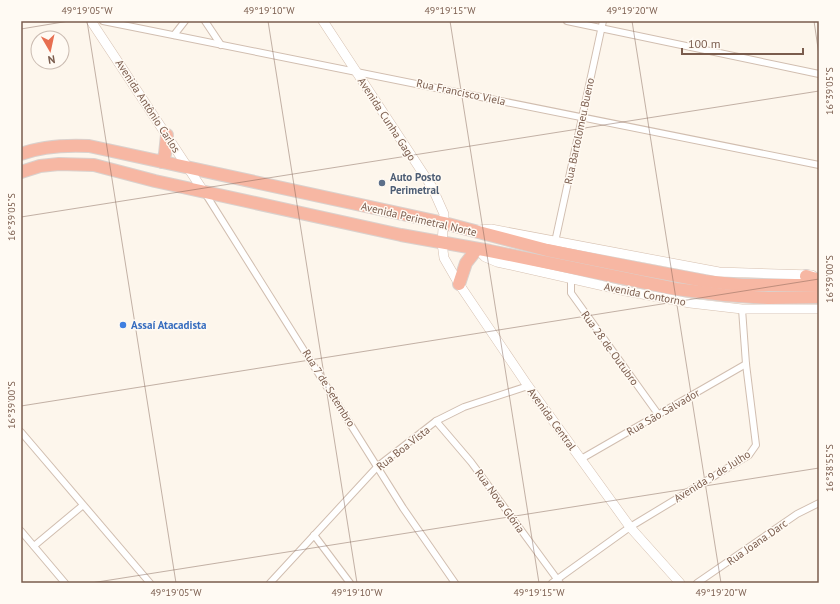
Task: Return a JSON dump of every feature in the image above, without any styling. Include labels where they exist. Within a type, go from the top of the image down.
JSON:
[{"type":"highway","points":[[162,162],[165,154],[167,135]]},
{"type":"highway","name":"Avenida Perimetral Norte","points":[[21,154],[31,150],[57,146],[89,146],[444,223],[547,250],[705,280],[749,285],[819,285]]},
{"type":"highway","name":"Avenida Perimetral Norte","points":[[21,172],[40,166],[60,164],[94,165],[204,192],[442,243],[676,289],[724,295],[768,298],[819,298]]},
{"type":"highway","points":[[458,284],[466,263],[477,249]]},
{"type":"highway","points":[[806,276],[819,280]]},
{"type":"street","name":"Avenida Antônio Carlos","points":[[91,21],[204,192]]},
{"type":"street","name":"Rua Francisco Viela","points":[[104,21],[819,165]]},
{"type":"street","points":[[174,35],[185,21]]},
{"type":"street","points":[[205,21],[221,45]]},
{"type":"street","name":"Avenida Cunha Gago","points":[[323,21],[432,187],[440,202],[444,214],[442,243]]},
{"type":"street","points":[[567,21],[819,74]]},
{"type":"street","name":"Rua Bartolomeu Bueno","points":[[555,242],[603,21]]},
{"type":"street","name":"Rua 7 de Setembro","points":[[204,192],[407,514],[455,583]]},
{"type":"street","points":[[473,231],[491,229],[719,272],[806,276],[819,274]]},
{"type":"street","name":"Avenida Central","points":[[442,243],[444,258],[458,284],[528,386],[630,527],[680,583]]},
{"type":"street","name":"Avenida Contorno","points":[[477,249],[485,257],[497,262],[571,279],[690,303],[742,309],[819,309]]},
{"type":"street","name":"Rua 28 de Outubro","points":[[571,279],[571,293],[658,414]]},
{"type":"street","name":"Avenida 9 de Julho","points":[[556,582],[630,527],[749,455],[756,445],[746,364],[742,309]]},
{"type":"street","name":"Rua São Salvador","points":[[581,459],[746,364]]},
{"type":"street","name":"Rua Boa Vista","points":[[270,583],[378,466],[436,422],[464,407],[528,386]]},
{"type":"street","name":"Rua Nova Glória","points":[[436,422],[471,462],[556,582]]},
{"type":"street","points":[[21,432],[82,506],[150,583]]},
{"type":"street","name":"Rua Joana Darc","points":[[697,583],[797,514],[819,503]]},
{"type":"street","points":[[34,546],[82,506]]},
{"type":"street","points":[[21,531],[65,583]]},
{"type":"street","points":[[314,535],[350,583]]},
{"type":"place","name":"Auto Posto Perimetral","points":[[382,183]]},
{"type":"place","name":"Assaí Atacadista","points":[[123,325]]}]
